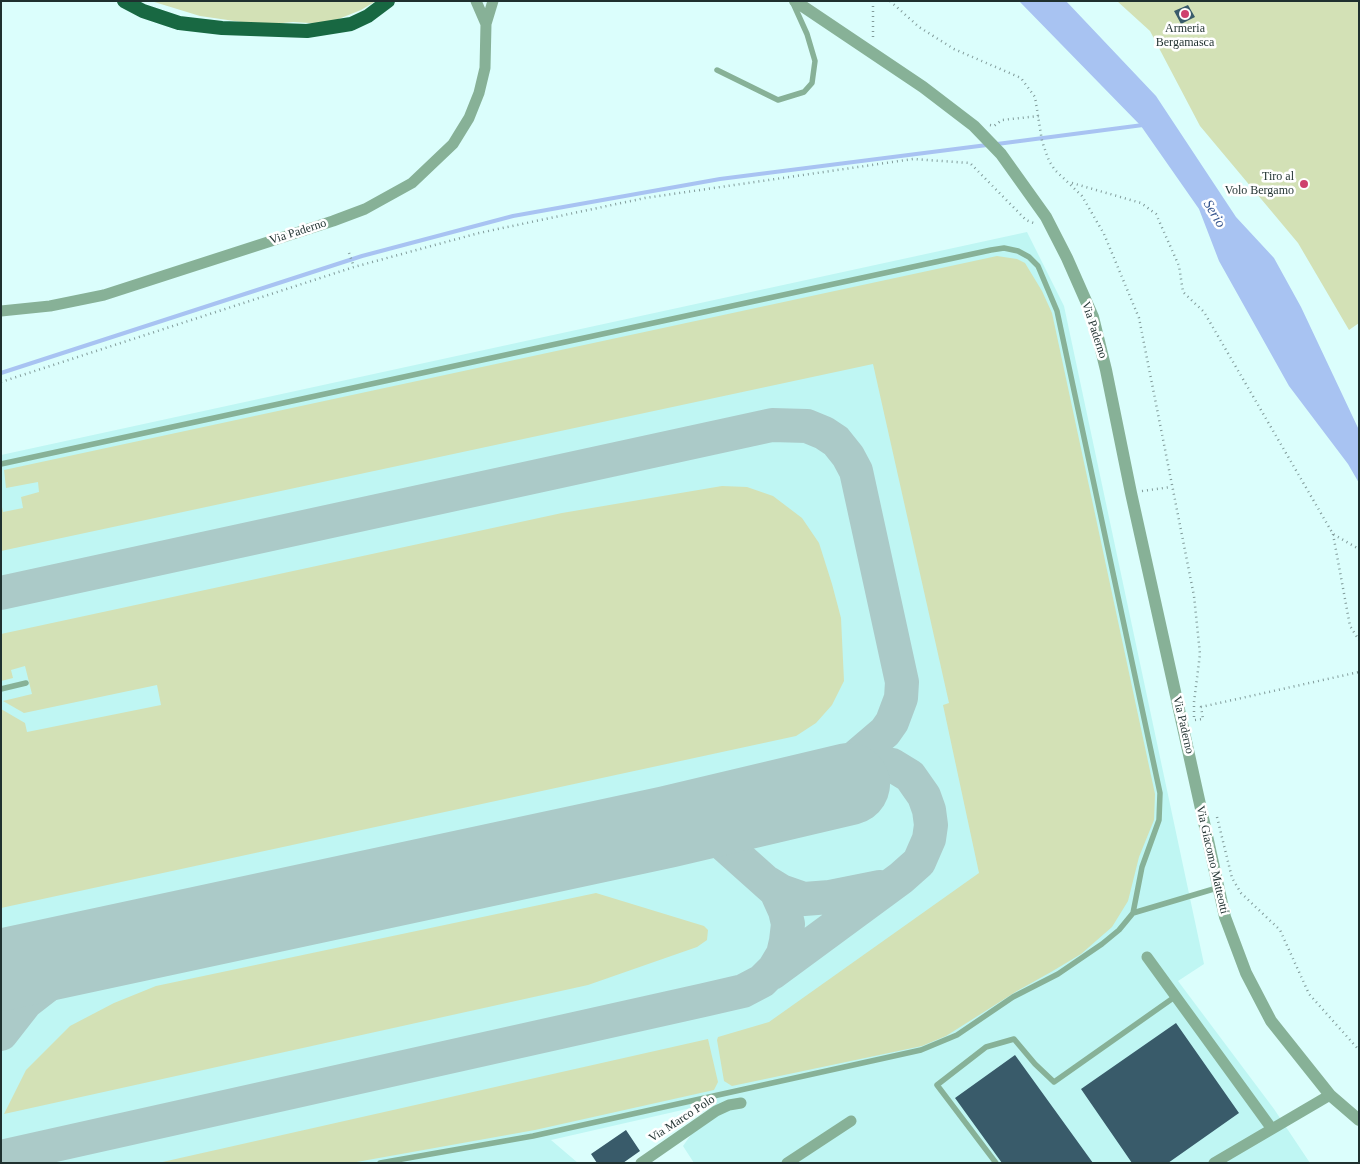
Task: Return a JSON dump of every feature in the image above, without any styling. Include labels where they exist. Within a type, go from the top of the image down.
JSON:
[{"type":"highway","points":[[124,1],[143,11],[179,23],[222,28],[307,31],[351,24],[368,16],[388,1]]},
{"type":"street","name":"Via Paderno","points":[[476,1],[486,24]]},
{"type":"street","name":"Via Paderno","points":[[1,310],[50,306],[112,292],[333,221],[365,209],[412,184],[453,144],[469,118],[479,93],[485,68],[486,24],[493,1]]},
{"type":"street","name":"Via Paderno","points":[[794,1],[924,87],[971,124],[1001,154],[1046,217],[1067,258],[1092,318],[1106,370],[1131,493],[1194,776]]},
{"type":"street","name":"Via Giacomo Matteotti","points":[[1194,776],[1224,917],[1246,973],[1271,1021],[1330,1095],[1359,1120]]},
{"type":"street","points":[[1147,957],[1272,1129]]},
{"type":"street","points":[[1214,1163],[1330,1095]]},
{"type":"street","name":"Via Marco Polo","points":[[640,1163],[716,1112],[729,1105],[741,1103]]},
{"type":"street","points":[[787,1163],[851,1121]]},
{"type":"lane","points":[[717,70],[778,100],[804,92],[812,83],[815,61],[794,1]]},
{"type":"lane","points":[[1,464],[981,252],[1004,248],[1018,251],[1029,257],[1038,266],[1057,311],[1160,793],[1159,820],[1142,867],[1134,914]]},
{"type":"lane","points":[[1,689],[26,683]]},
{"type":"lane","points":[[380,1163],[533,1136],[921,1050],[957,1035],[1013,997],[1058,974],[1108,939],[1134,914],[1217,888]]},
{"type":"lane","points":[[996,1163],[937,1085],[986,1047],[1014,1039],[1035,1064],[1054,1082],[1176,996]]},
{"type":"path","points":[[872,52],[873,1]]},
{"type":"path","points":[[890,1],[919,27],[954,49],[1022,78],[1035,98],[1042,141],[1049,161],[1055,170],[1082,196],[1104,234],[1138,318],[1194,596],[1200,654],[1194,702],[1194,720],[1197,729]]},
{"type":"path","points":[[971,124],[979,118],[988,125],[994,126],[1002,120],[1039,118]]},
{"type":"path","points":[[1,382],[354,266],[479,232],[645,198],[913,159],[970,163],[1026,220],[1035,224],[1040,233]]},
{"type":"path","points":[[1070,183],[1141,203],[1156,214],[1179,266],[1183,292],[1204,312],[1333,534],[1350,626],[1359,640]]},
{"type":"path","points":[[350,253],[354,266]]},
{"type":"path","points":[[1131,493],[1171,487]]},
{"type":"path","points":[[1333,534],[1356,545],[1359,549]]},
{"type":"path","points":[[1194,720],[1203,719],[1201,707],[1359,672]]},
{"type":"path","points":[[1216,814],[1227,862],[1241,893],[1280,930],[1309,994],[1359,1050]]},
{"type":"shaded area","points":[[1027,232],[1064,306],[1204,964],[1178,981],[1274,1109],[1310,1163],[694,1163],[683,1146],[713,1103],[551,1140],[578,1163],[1,1163],[1,455]]},
{"type":"green space","points":[[151,1],[376,1],[361,10],[326,24],[293,22],[262,25],[200,16]]},
{"type":"green space","name":"Tiro al Volo Bergamo","points":[[1117,1],[1359,1],[1359,323],[1349,330],[1298,243],[1200,126],[1150,31]]},
{"type":"green space","points":[[997,256],[1017,259],[1025,263],[1042,291],[1052,313],[1155,794],[1154,820],[1139,857],[1128,901],[1112,927],[1081,954],[1017,991],[946,1036],[922,1046],[732,1086],[724,1081],[717,1040],[718,1037],[769,1022],[979,873],[943,705],[949,703],[873,364],[1,551],[1,502],[3,512],[23,508],[21,497],[39,492],[38,482],[6,488],[4,470]]},
{"type":"green space","points":[[722,486],[747,487],[773,496],[802,518],[819,543],[832,584],[841,618],[844,681],[832,705],[816,723],[796,736],[1,908],[1,709],[25,723],[27,732],[161,705],[157,685],[24,713],[3,701],[32,694],[25,666],[11,670],[13,678],[1,681],[1,634],[562,513]]},
{"type":"green space","points":[[596,893],[704,926],[708,930],[707,940],[697,947],[588,985],[4,1114],[26,1070],[70,1026],[114,1003],[156,986]]},
{"type":"green space","points":[[708,1039],[718,1082],[714,1090],[535,1130],[351,1163],[158,1163]]},
{"type":"water","name":"Serio","points":[[1019,1],[1066,1],[1156,96],[1236,217],[1274,258],[1301,307],[1359,430],[1359,483],[1348,464],[1289,386],[1219,261],[1199,209],[1141,126]]},
{"type":"building","name":"Armeria Bergamasca","points":[[1188,5],[1195,17],[1181,24],[1174,11]]},
{"type":"building","points":[[1176,1023],[1239,1113],[1168,1163],[1132,1163],[1081,1089]]},
{"type":"building","points":[[1015,1055],[1093,1163],[1002,1163],[955,1098]]},
{"type":"building","points":[[626,1130],[640,1151],[623,1163],[597,1163],[591,1154]]},
{"type":"waterway","points":[[997,144],[1143,125]]},
{"type":"waterway","points":[[1,373],[362,256],[513,216],[720,179],[987,145]]},
{"type":"taxiway","points":[[1,593],[772,425],[807,426],[824,433],[836,441],[848,456],[856,471],[902,682],[901,698],[892,722],[885,732],[844,767]]},
{"type":"taxiway","points":[[698,811],[813,787],[844,767],[861,762],[892,765],[910,776],[924,796],[929,810],[931,825],[929,839],[919,862],[901,878],[772,973]]},
{"type":"taxiway","points":[[1,1157],[743,991],[762,981],[774,969],[783,954],[786,941],[788,924],[785,911],[776,891],[720,841],[703,832],[667,827]]},
{"type":"taxiway","points":[[768,883],[781,891],[804,899],[830,897],[880,887]]},
{"type":"taxiway","points":[[1,1034],[26,1002],[62,974],[93,955],[130,943]]},
{"type":"runway","points":[[1,970],[667,827],[849,784]]},
{"type":"place","name":"Armeria Bergamasca","points":[[1185,14]]},
{"type":"place","name":"Tiro al Volo Bergamo","points":[[1304,184]]}]
